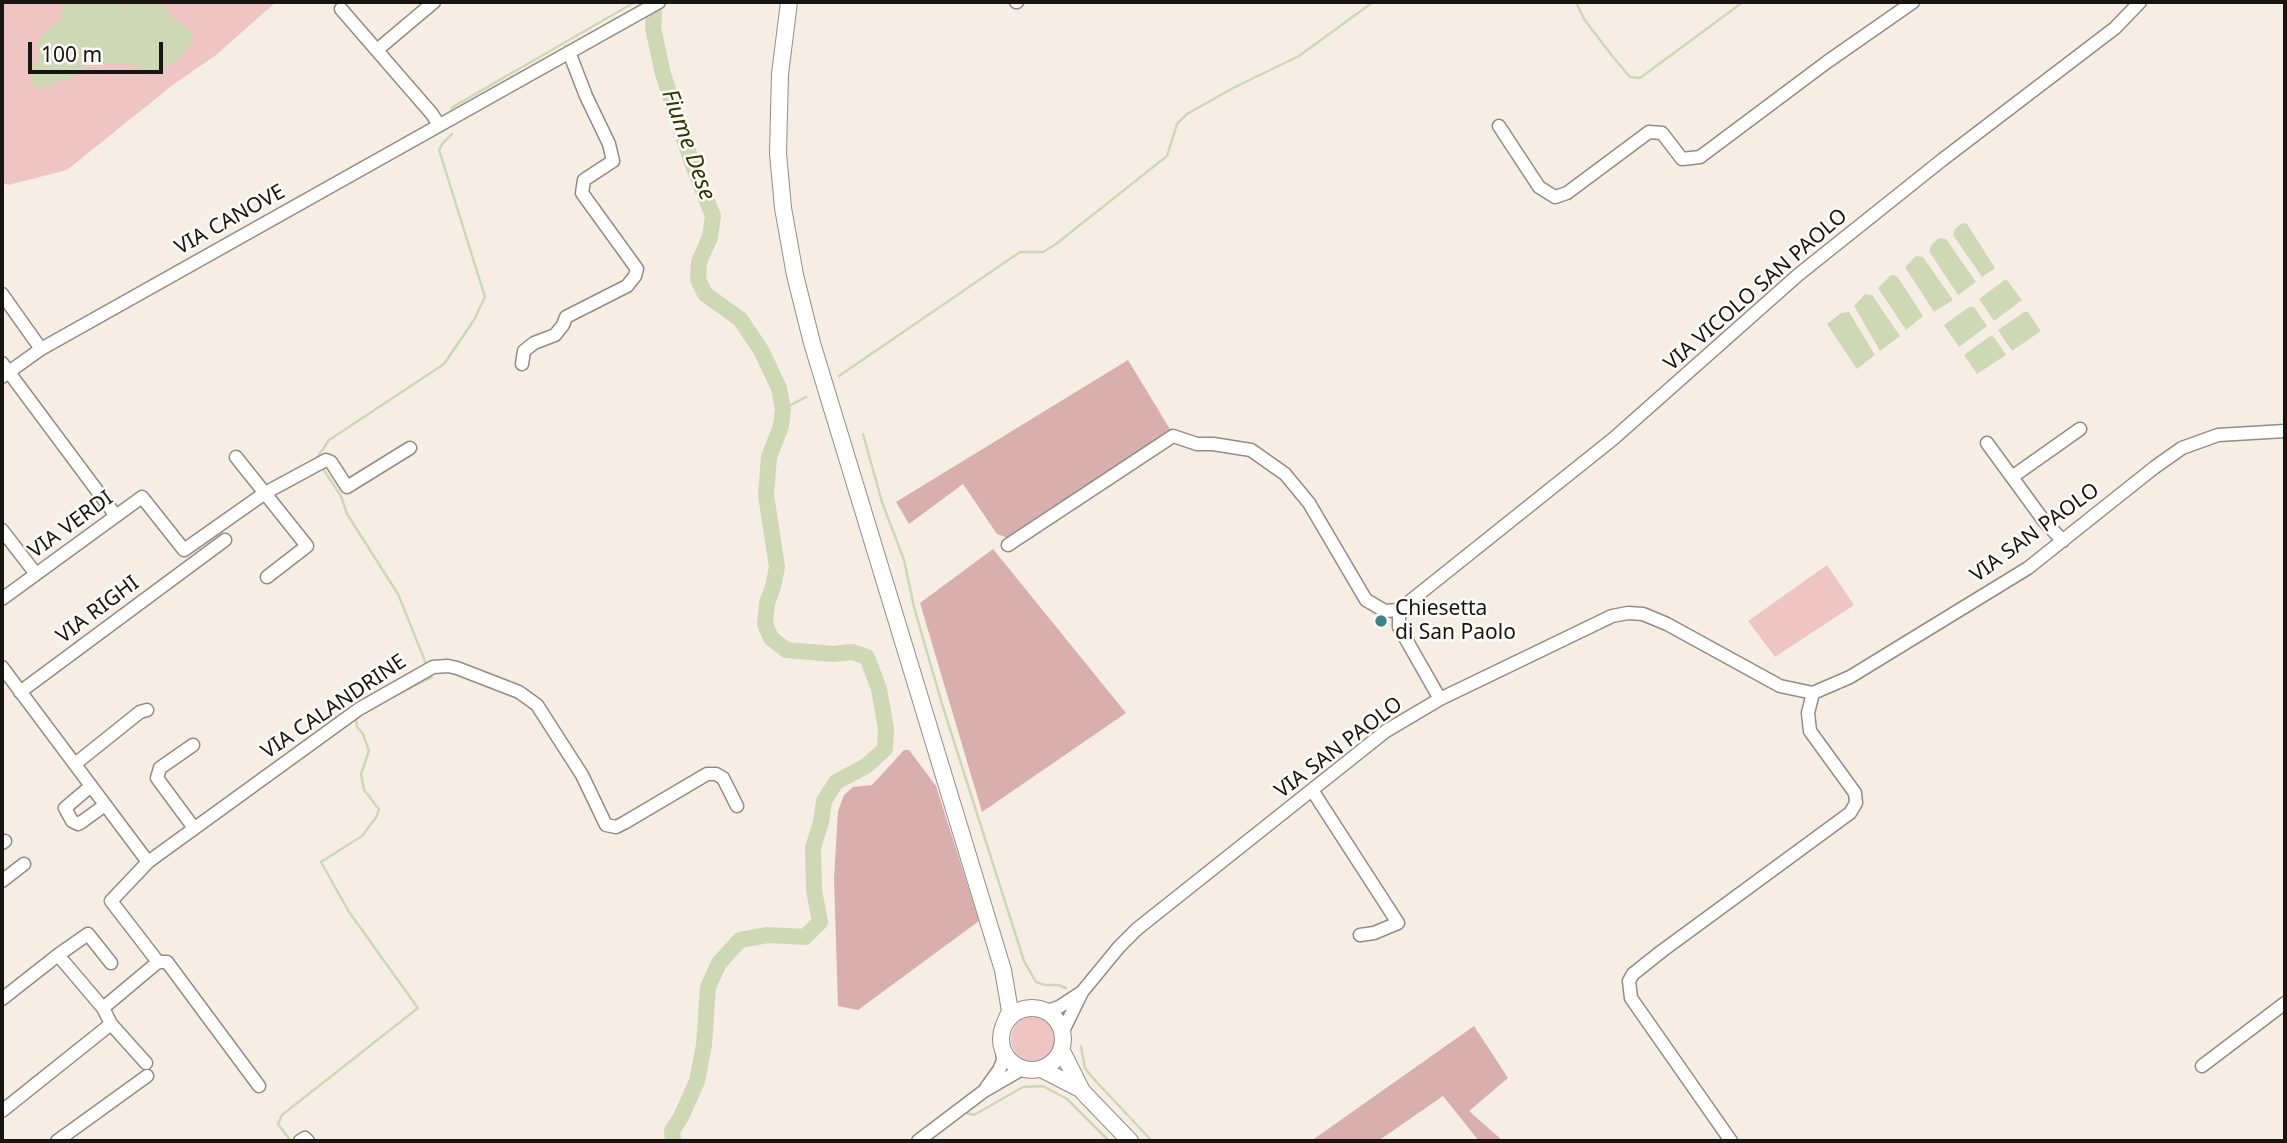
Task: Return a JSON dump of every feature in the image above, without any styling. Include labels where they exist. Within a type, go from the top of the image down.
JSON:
[{"type":"main road","points":[[788,5],[780,74],[778,153],[783,208],[794,275],[812,344],[1003,970],[1010,1010],[1000,1041],[1002,1049],[1007,1058],[1022,1069],[1041,1069],[1082,1091]]},
{"type":"main road","points":[[1003,970],[1041,1009],[1059,1023],[1063,1031],[1062,1051],[1057,1059],[1041,1069]]},
{"type":"main road","points":[[1004,1025],[1017,1011],[1041,1009]]},
{"type":"main road","points":[[1062,1051],[1082,1091],[1130,1141]]},
{"type":"street","points":[[377,50],[434,2]]},
{"type":"street","name":"VIA CANOVE","points":[[4,370],[659,2]]},
{"type":"street","points":[[1499,126],[1539,187],[1555,197],[1567,193],[1649,132],[1662,133],[1682,159],[1700,157],[1913,2]]},
{"type":"street","name":"VIA VICOLO SAN PAOLO","points":[[1399,610],[1613,439],[1798,275],[1942,160],[2115,28],[2140,2]]},
{"type":"street","points":[[341,9],[439,125]]},
{"type":"street","points":[[523,364],[524,351],[534,343],[555,335],[564,325],[566,317],[627,286],[637,269],[582,193],[584,180],[613,161],[609,144],[569,52]]},
{"type":"street","points":[[2,294],[41,349]]},
{"type":"street","points":[[4,370],[116,516]]},
{"type":"street","points":[[2012,478],[2080,429]]},
{"type":"street","name":"VIA SAN PAOLO","points":[[1063,1031],[1082,992],[1137,929],[1386,731],[1440,699],[1612,616],[1628,613],[1643,614],[1667,624],[1780,685],[1813,693],[1850,677],[2028,568],[2182,448],[2218,435],[2285,431]]},
{"type":"street","points":[[1008,545],[1173,436],[1197,444],[1251,450],[1285,474],[1308,503],[1366,600],[1385,611],[1399,610],[1399,627],[1440,699]]},
{"type":"street","points":[[1987,443],[2063,541]]},
{"type":"street","points":[[184,550],[265,493],[327,460],[347,487],[410,448]]},
{"type":"street","points":[[236,457],[307,546],[267,577]]},
{"type":"street","name":"VIA VERDI","points":[[2,599],[142,496],[194,563]]},
{"type":"street","points":[[2,530],[36,575]]},
{"type":"street","name":"VIA RIGHI","points":[[20,692],[225,540]]},
{"type":"street","name":"VIA CALANDRINE","points":[[259,1086],[167,962],[158,962],[111,901],[148,862],[359,709],[428,669],[448,666],[457,668],[519,692],[537,705],[582,775],[606,825],[616,827],[624,823],[707,774],[716,774],[723,778],[737,806]]},
{"type":"street","points":[[2,667],[148,862]]},
{"type":"street","points":[[1731,1141],[1631,998],[1629,981],[1633,974],[1662,951],[1850,813],[1856,803],[1855,793],[1810,731],[1808,713],[1813,693]]},
{"type":"street","points":[[75,764],[140,712],[147,710]]},
{"type":"street","points":[[193,745],[160,768],[157,778],[194,828]]},
{"type":"street","points":[[91,786],[65,808],[72,821],[78,824],[105,805]]},
{"type":"street","points":[[1312,790],[1398,923],[1374,933],[1360,935]]},
{"type":"street","points":[[2,881],[24,864]]},
{"type":"street","points":[[2,999],[88,934],[111,963]]},
{"type":"street","points":[[57,1141],[146,1070],[111,1024],[103,1008],[58,955]]},
{"type":"street","points":[[103,1008],[158,962]]},
{"type":"street","name":"VIA SAN PAOLO","points":[[1041,1009],[1059,1007],[1082,992]]},
{"type":"street","points":[[2202,1066],[2285,1003]]},
{"type":"street","points":[[2,1111],[111,1024]]},
{"type":"street","points":[[984,1091],[1003,1061],[1002,1049]]},
{"type":"street","points":[[918,1141],[984,1091],[1022,1069]]},
{"type":"street","points":[[300,1141],[305,1138],[308,1141]]},
{"type":"shaded area","points":[[2,2],[276,2],[216,55],[174,84],[67,170],[8,185],[2,182]]},
{"type":"shaded area","points":[[67,2],[115,2],[120,6],[152,2],[167,8],[172,17],[188,28],[193,36],[192,44],[178,60],[153,75],[133,65],[90,65],[79,70],[70,79],[58,81],[48,87],[36,87],[32,84],[30,74],[32,67],[39,60],[38,42],[45,32],[61,19],[61,6]]},
{"type":"shaded area","points":[[1962,223],[1967,224],[1995,268],[1982,277],[1953,235]]},
{"type":"shaded area","points":[[1939,238],[1946,239],[1976,282],[1958,295],[1929,251]]},
{"type":"shaded area","points":[[1916,256],[1923,257],[1953,300],[1934,312],[1905,267]]},
{"type":"shaded area","points":[[1891,275],[1897,276],[1923,316],[1906,330],[1878,288]]},
{"type":"shaded area","points":[[2006,279],[2022,300],[1994,321],[1979,299]]},
{"type":"shaded area","points":[[1865,294],[1872,295],[1900,336],[1880,351],[1854,306]]},
{"type":"shaded area","points":[[1969,307],[1974,307],[1987,326],[1959,347],[1944,325]]},
{"type":"shaded area","points":[[1849,312],[1875,355],[1857,369],[1827,324],[1841,313]]},
{"type":"shaded area","points":[[2028,312],[2041,331],[2012,351],[1998,330]]},
{"type":"shaded area","points":[[1990,336],[1994,337],[2006,355],[1977,374],[1964,355]]},
{"type":"shaded area","points":[[1128,360],[1171,431],[1008,538],[997,534],[963,484],[909,524],[896,502]]},
{"type":"shaded area","points":[[993,549],[1126,713],[982,812],[920,603]]},
{"type":"shaded area","points":[[1827,565],[1854,605],[1775,657],[1748,621]]},
{"type":"shaded area","points":[[904,750],[909,750],[936,786],[979,921],[858,1010],[838,1006],[834,879],[838,811],[844,795],[853,787],[872,785]]},
{"type":"shaded area","points":[[1034,1016],[1050,1023],[1057,1039],[1050,1055],[1034,1062],[1018,1055],[1011,1039],[1018,1023]]},
{"type":"shaded area","points":[[1474,1026],[1508,1078],[1469,1111],[1503,1141],[1479,1141],[1443,1096],[1378,1141],[1311,1141]]},
{"type":"waterway","points":[[451,108],[635,2]]},
{"type":"waterway","name":"Fiume Dese","points":[[655,2],[653,28],[663,74],[692,163],[713,216],[710,237],[699,262],[698,279],[705,294],[740,319],[761,350],[779,388],[783,409],[781,426],[769,457],[766,495],[777,567],[767,603],[765,624],[771,638],[786,650],[833,654],[852,652],[867,657],[879,689],[886,729],[885,749],[866,766],[836,782],[824,801],[813,848],[814,890],[820,922],[805,937],[768,935],[740,940],[719,963],[708,987],[704,1045],[697,1081],[672,1131],[673,1141]]},
{"type":"waterway","points":[[839,376],[1020,252],[1043,252],[1056,244],[1167,156],[1177,124],[1187,114],[1299,56],[1373,2]]},
{"type":"waterway","points":[[1576,2],[1584,19],[1613,57],[1630,77],[1640,78],[1743,2]]},
{"type":"waterway","points":[[317,458],[329,440],[444,364],[474,320],[485,297],[439,150],[452,134]]},
{"type":"waterway","points":[[783,409],[806,397]]},
{"type":"waterway","points":[[863,434],[882,502],[904,560],[914,607],[942,704],[1024,961],[1036,982],[1066,988]]},
{"type":"waterway","points":[[323,469],[341,496],[347,514],[398,594],[427,666]]},
{"type":"waterway","points":[[389,699],[432,677],[430,672]]},
{"type":"waterway","points":[[291,1141],[278,1124],[282,1115],[418,1008],[349,912],[321,862],[362,836],[379,809],[364,790],[361,774],[369,751],[363,734],[357,727],[356,719],[359,716]]},
{"type":"waterway","points":[[1081,1046],[1085,1068],[1152,1141]]},
{"type":"waterway","points":[[967,1113],[974,1115],[1023,1087],[1043,1086],[1067,1099],[1109,1141]]},
{"type":"place","name":"Chiesetta di San Paolo","points":[[1381,621]]}]
